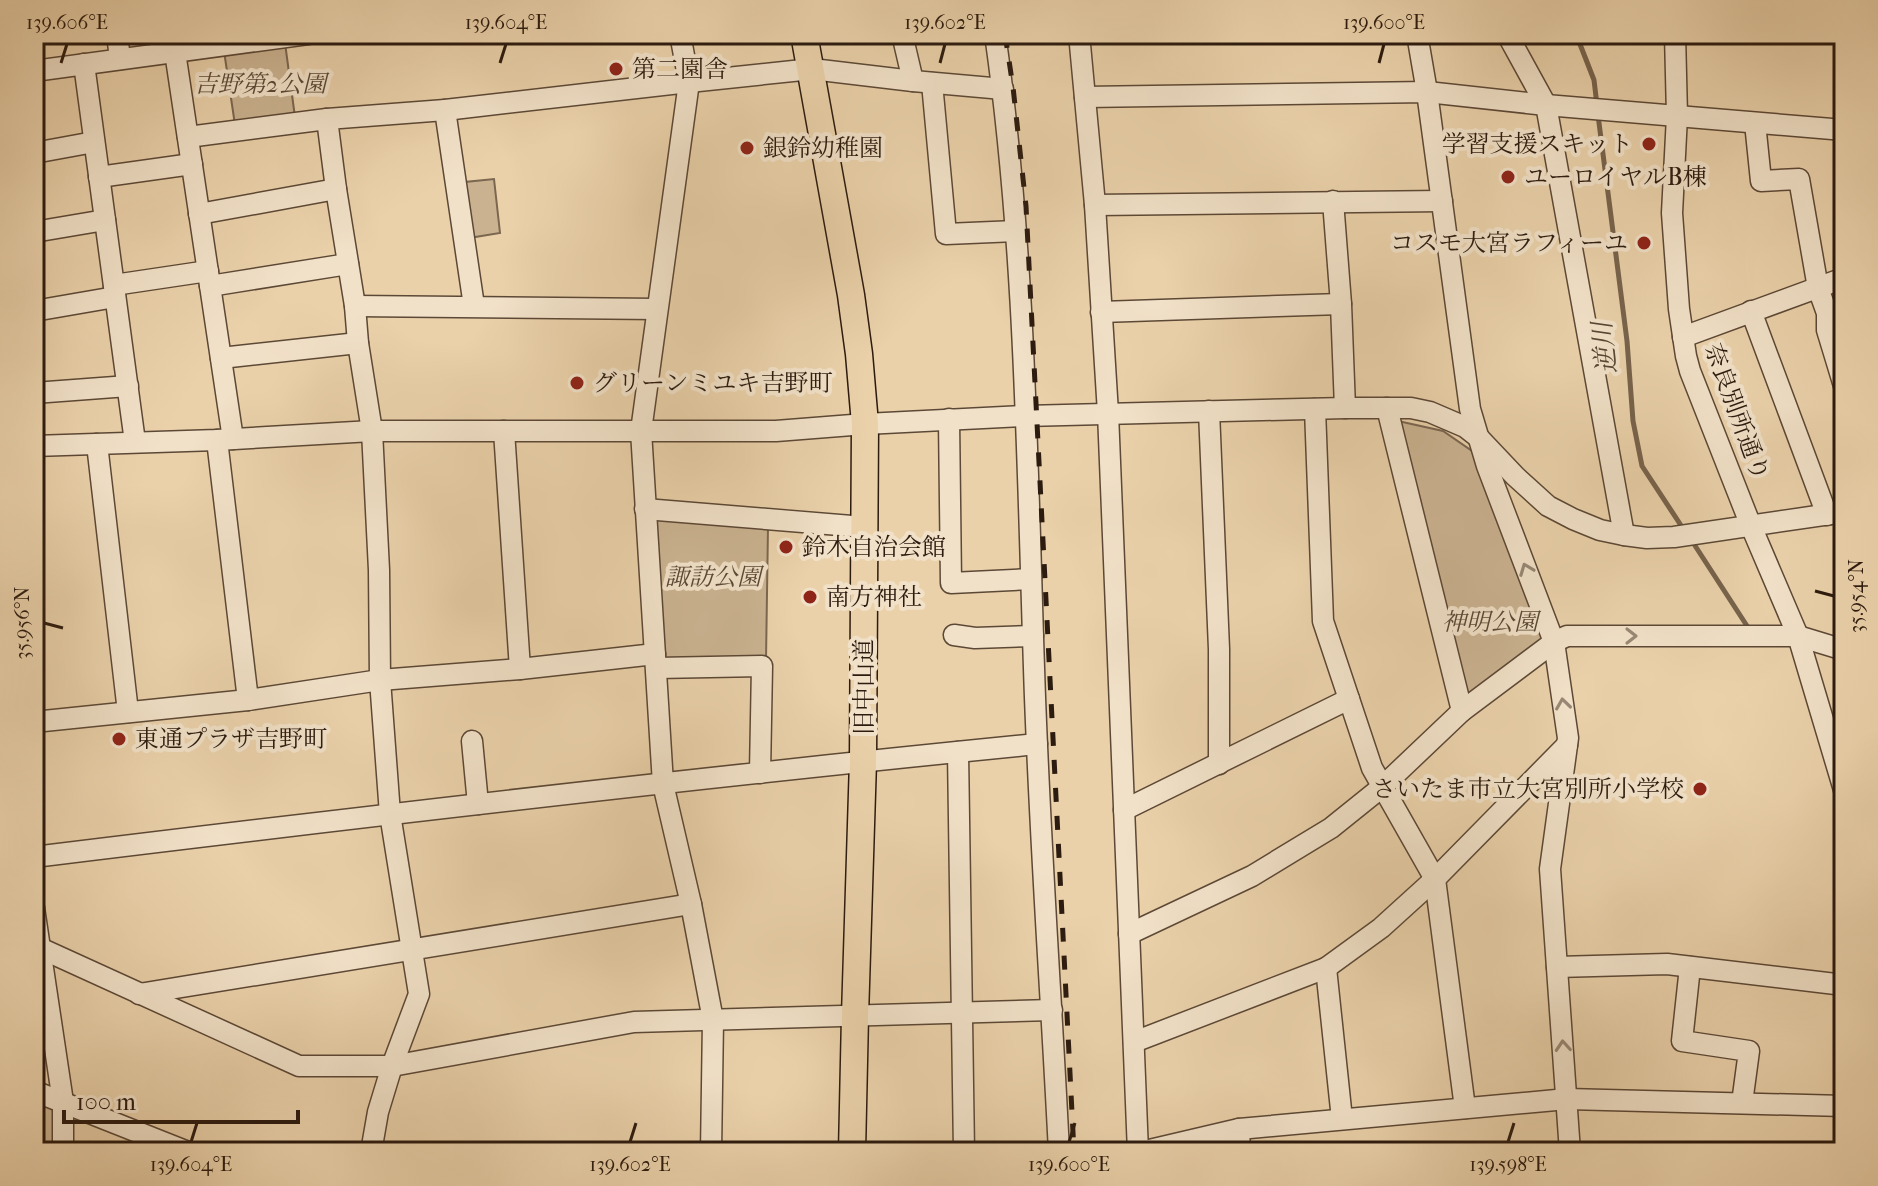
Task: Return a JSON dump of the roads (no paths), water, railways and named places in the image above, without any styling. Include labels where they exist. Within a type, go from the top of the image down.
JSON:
[{"type":"main road","name":"旧中山道","points":[[804,34],[851,295],[865,424],[863,761],[852,1152]]},
{"type":"street","points":[[117,34],[120,59]]},
{"type":"street","points":[[680,34],[689,82],[641,431],[663,784],[691,904],[713,1020],[711,1152]]},
{"type":"street","points":[[902,34],[922,82],[946,234],[1016,231]]},
{"type":"street","points":[[995,34],[1016,231],[1037,744],[1059,1152]]},
{"type":"street","points":[[1079,34],[1095,205],[1108,413],[1140,1152],[1239,1129],[1567,1099],[1844,1106]]},
{"type":"street","points":[[1417,34],[1470,409],[1487,466],[1554,642],[1568,738],[1550,869],[1570,1152]]},
{"type":"street","points":[[1507,34],[1546,105],[1624,535]]},
{"type":"street","name":"奈良別所通り","points":[[1675,34],[1677,116],[1672,213],[1683,337],[1690,371],[1798,636],[1838,750],[1844,790]]},
{"type":"street","points":[[34,71],[175,52],[206,41],[300,35]]},
{"type":"street","points":[[175,52],[221,358],[248,700]]},
{"type":"street","points":[[84,64],[135,442]]},
{"type":"street","points":[[188,137],[327,119],[445,110],[812,69],[1003,89]]},
{"type":"street","points":[[1085,97],[1427,92],[1844,130]]},
{"type":"street","points":[[445,110],[474,306]]},
{"type":"street","points":[[327,119],[372,431],[379,570],[380,680],[390,814],[419,994],[378,1112],[371,1152]]},
{"type":"street","points":[[1755,123],[1761,181],[1799,179],[1818,288],[1827,313],[1827,330],[1844,386]]},
{"type":"street","points":[[34,153],[94,142]]},
{"type":"street","points":[[99,177],[192,164]]},
{"type":"street","points":[[199,214],[336,189]]},
{"type":"street","points":[[1333,201],[1345,408]]},
{"type":"street","points":[[1095,205],[1442,201]]},
{"type":"street","points":[[34,232],[105,220]]},
{"type":"street","points":[[34,311],[115,291],[348,264]]},
{"type":"street","points":[[1683,337],[1844,278]]},
{"type":"street","points":[[1101,312],[1341,304]]},
{"type":"street","points":[[355,306],[657,309]]},
{"type":"street","points":[[34,446],[372,431],[776,431],[1025,416],[1411,408],[1430,412],[1465,427],[1548,506],[1573,519],[1600,530],[1624,535],[1677,537],[1835,513],[1751,311]]},
{"type":"street","points":[[221,358],[358,343]]},
{"type":"street","points":[[34,393],[128,386]]},
{"type":"street","points":[[1387,408],[1462,711]]},
{"type":"street","points":[[1315,409],[1323,621],[1372,768],[1435,879],[1465,1108]]},
{"type":"street","points":[[1209,411],[1219,649],[1219,764]]},
{"type":"street","points":[[949,419],[951,583],[1031,579]]},
{"type":"street","points":[[504,431],[520,669]]},
{"type":"street","points":[[97,444],[128,712]]},
{"type":"street","points":[[645,509],[864,527]]},
{"type":"street","points":[[954,635],[975,638],[1033,636]]},
{"type":"street","points":[[1129,934],[1252,876],[1331,828],[1382,787],[1462,711],[1554,642],[1567,636],[1798,636],[1844,650]]},
{"type":"street","points":[[34,722],[248,700],[380,680],[520,669],[656,661],[762,666],[760,773]]},
{"type":"street","points":[[1124,810],[1349,699]]},
{"type":"street","points":[[472,741],[478,804]]},
{"type":"street","points":[[34,857],[478,804],[1037,744]]},
{"type":"street","points":[[1134,1042],[1326,968],[1381,928],[1435,879],[1567,745]]},
{"type":"street","points":[[958,752],[964,1152]]},
{"type":"street","points":[[139,994],[691,904]]},
{"type":"street","points":[[34,908],[63,1102],[63,1152]]},
{"type":"street","points":[[40,948],[299,1066],[392,1066],[634,1022],[1052,1010]]},
{"type":"street","points":[[1557,967],[1667,964],[1844,985]]},
{"type":"street","points":[[1690,967],[1682,1041],[1749,1051],[1742,1103]]},
{"type":"street","points":[[1326,968],[1342,1119]]},
{"type":"street","points":[[34,1091],[188,1152]]},
{"type":"street","points":[[1239,1129],[1240,1152]]},
{"type":"waterway","name":"逆川","points":[[1576,34],[1594,80],[1597,105]]},
{"type":"waterway","name":"逆川","points":[[1598,115],[1627,341],[1633,421],[1642,466],[1684,530]]},
{"type":"waterway","name":"逆川","points":[[1692,541],[1749,629]]},
{"type":"railway","points":[[1005,34],[1026,206],[1074,1152]]},
{"type":"place","name":"第二園舎","points":[[616,69]]},
{"type":"place","name":"学習支援スキット","points":[[1649,144]]},
{"type":"place","name":"銀鈴幼稚園","points":[[747,148]]},
{"type":"place","name":"ユーロイヤルB棟","points":[[1508,177]]},
{"type":"place","name":"コスモ大宮ラフィーユ","points":[[1644,243]]},
{"type":"place","name":"グリーンミユキ吉野町","points":[[577,383]]},
{"type":"place","name":"鈴木自治会館","points":[[786,547]]},
{"type":"place","name":"南方神社","points":[[810,597]]},
{"type":"place","name":"東通プラザ吉野町","points":[[119,739]]},
{"type":"place","name":"さいたま市立大宮別所小学校","points":[[1700,789]]},
{"type":"park label","name":"吉野第2公園","points":[[260,84]]},
{"type":"park label","name":"諏訪公園","points":[[713,577]]},
{"type":"park label","name":"神明公園","points":[[1490,622]]}]
